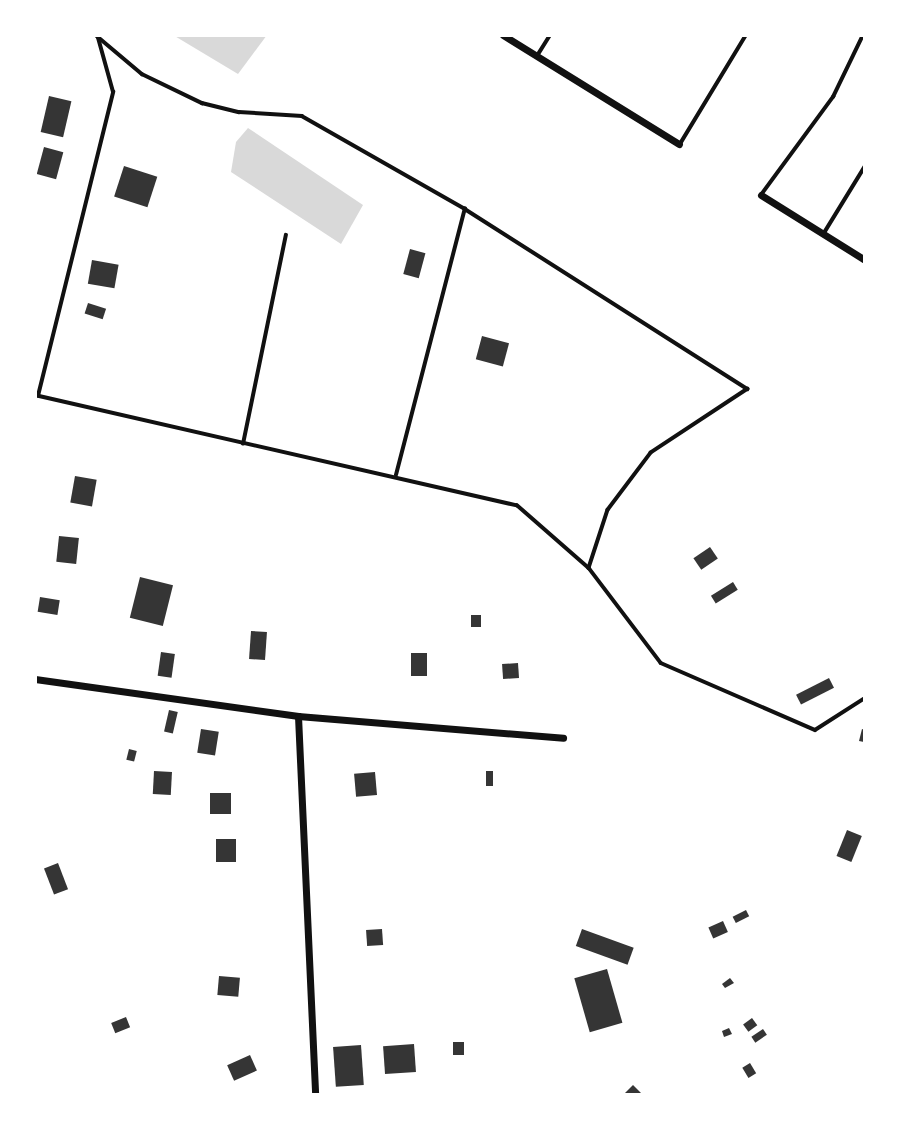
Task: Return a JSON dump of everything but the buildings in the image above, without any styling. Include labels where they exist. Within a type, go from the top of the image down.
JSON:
[{"type":"street","points":[[503,35],[679,144]]},
{"type":"street","points":[[761,195],[865,260]]},
{"type":"street","points":[[35,680],[298,716],[563,738]]},
{"type":"street","points":[[298,716],[315,1095]]},
{"type":"lane","points":[[96,35],[142,75],[202,103],[239,112],[302,116],[465,209],[748,389],[650,453],[608,510],[589,568]]},
{"type":"lane","points":[[96,35],[113,92],[36,395],[243,444],[396,475],[517,505],[589,568],[661,663],[815,730],[865,698]]},
{"type":"lane","points":[[537,56],[550,35]]},
{"type":"lane","points":[[679,144],[746,35]]},
{"type":"lane","points":[[761,195],[833,97],[863,35]]},
{"type":"lane","points":[[823,233],[865,166]]},
{"type":"lane","points":[[396,475],[465,209]]},
{"type":"lane","points":[[243,444],[286,234]]},
{"type":"shaded area","points":[[173,35],[267,35],[238,74]]},
{"type":"shaded area","points":[[248,128],[363,205],[341,244],[231,172],[236,142]]}]
